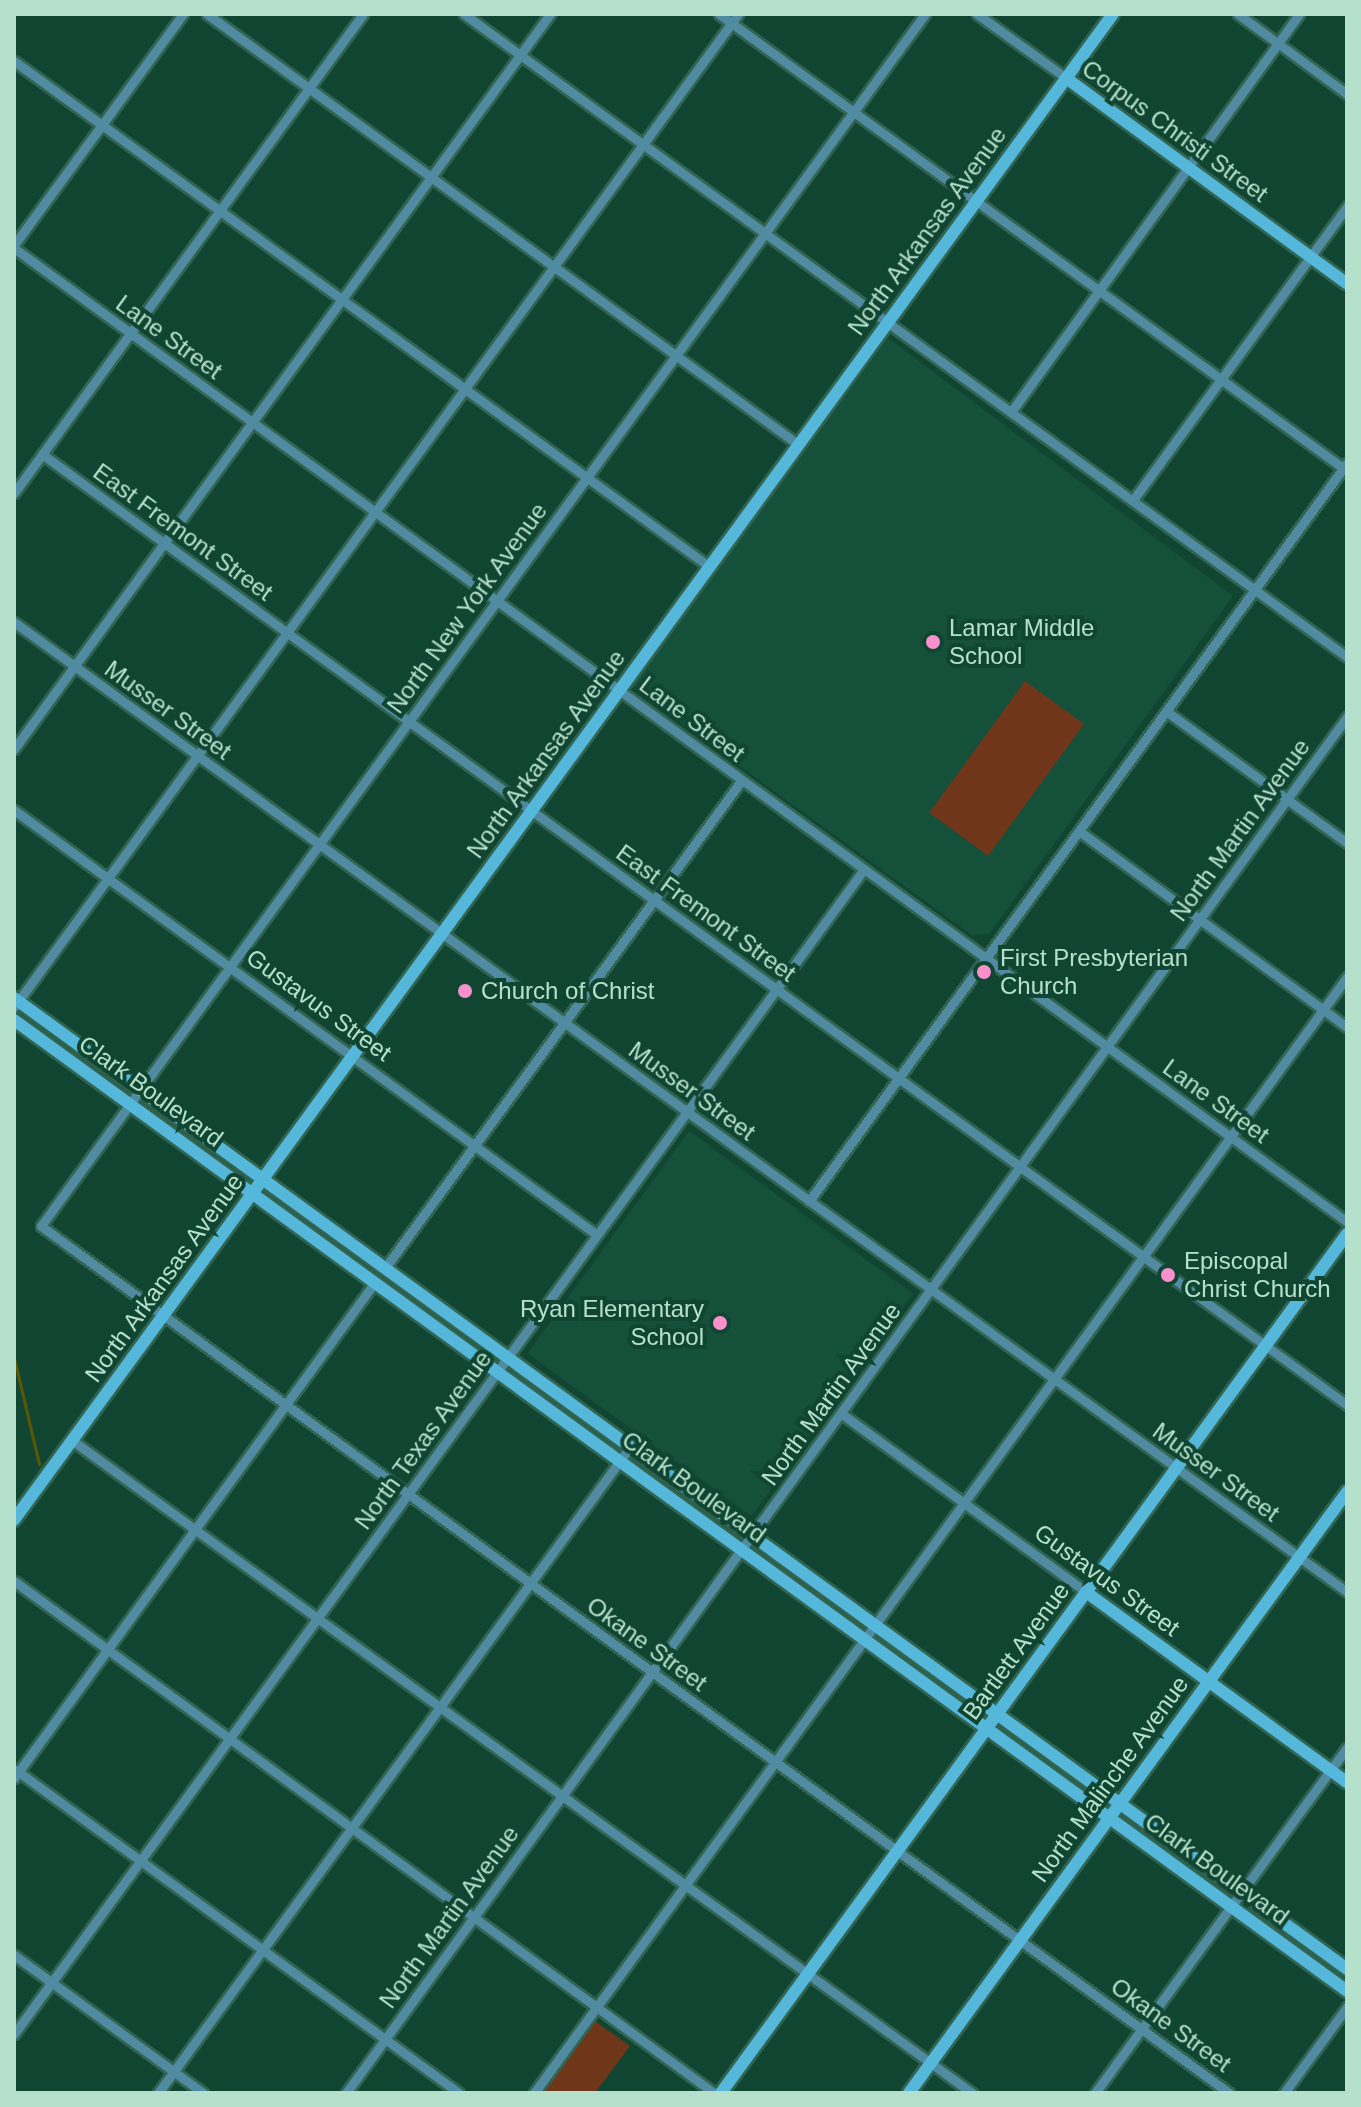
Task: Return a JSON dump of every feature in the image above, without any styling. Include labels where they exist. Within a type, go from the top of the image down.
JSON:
[{"type":"main road","name":"North Arkansas Avenue","points":[[14,1520],[1113,14]]},
{"type":"main road","name":"Corpus Christi Street","points":[[1066,78],[1347,284]]},
{"type":"main road","name":"Clark Boulevard","points":[[15,1002],[263,1179],[1347,1969]]},
{"type":"main road","name":"Clark Boulevard","points":[[14,1020],[1347,1991]]},
{"type":"main road","name":"Bartlett Avenue","points":[[721,2093],[1347,1234]]},
{"type":"main road","name":"North Malinche Avenue","points":[[909,2093],[1347,1492]]},
{"type":"main road","name":"Gustavus Street","points":[[1086,1592],[1347,1782]]},
{"type":"street","points":[[14,247],[183,14]]},
{"type":"street","points":[[207,14],[799,445]]},
{"type":"street","points":[[14,493],[363,14]]},
{"type":"street","points":[[464,14],[1347,657]]},
{"type":"street","points":[[14,749],[550,14]]},
{"type":"street","points":[[719,14],[735,18],[854,112],[1346,468],[809,1201]]},
{"type":"street","name":"North New York Avenue","points":[[41,1226],[925,14]]},
{"type":"street","name":"Corpus Christi Street","points":[[977,14],[1066,78]]},
{"type":"street","points":[[1238,14],[1347,94]]},
{"type":"street","points":[[1011,412],[1299,14]]},
{"type":"street","points":[[15,1002],[735,18]]},
{"type":"street","points":[[14,61],[710,567]]},
{"type":"street","points":[[1133,500],[1347,206]]},
{"type":"street","name":"Lane Street","points":[[14,247],[1347,1222]]},
{"type":"street","name":"East Fremont Street","points":[[42,454],[1347,1405]]},
{"type":"street","name":"Musser Street","points":[[14,622],[1347,1592]]},
{"type":"street","points":[[1166,711],[1347,843]]},
{"type":"street","name":"North Martin Avenue","points":[[346,2093],[1347,717]]},
{"type":"street","points":[[385,1268],[741,781]]},
{"type":"street","name":"Gustavus Street","points":[[14,810],[597,1235]]},
{"type":"street","points":[[1079,831],[1347,1027]]},
{"type":"street","name":"North Texas Avenue","points":[[14,2034],[864,869]]},
{"type":"street","points":[[534,2093],[1347,977]]},
{"type":"street","name":"Okane Street","points":[[41,1226],[1229,2093]]},
{"type":"street","points":[[375,1282],[15,1773],[459,2093]]},
{"type":"street","name":"Gustavus Street","points":[[842,1414],[1086,1592]]},
{"type":"street","points":[[73,1441],[972,2093]]},
{"type":"street","points":[[158,2093],[630,1447]]},
{"type":"street","points":[[14,1581],[714,2093]]},
{"type":"street","points":[[1095,2093],[1347,1748]]},
{"type":"street","points":[[14,1955],[203,2093]]},
{"type":"street","points":[[1284,2093],[1347,2007]]},
{"type":"shaded area","name":"Lamar Middle School","points":[[888,338],[1233,596],[990,933],[973,936],[631,687]]},
{"type":"shaded area","points":[[1025,681],[1084,724],[988,856],[929,813]]},
{"type":"shaded area","name":"Ryan Elementary School","points":[[689,1131],[913,1294],[751,1516],[527,1353]]},
{"type":"shaded area","points":[[595,2021],[630,2046],[595,2093],[542,2093]]},
{"type":"waterway","points":[[14,1358],[39,1464]]},
{"type":"place","name":"Lamar Middle School","points":[[933,642]]},
{"type":"place","name":"First Presbyterian Church","points":[[984,972]]},
{"type":"place","name":"Church of Christ","points":[[465,991]]},
{"type":"place","name":"Episcopal Christ Church","points":[[1168,1275]]},
{"type":"place","name":"Ryan Elementary School","points":[[720,1323]]}]
